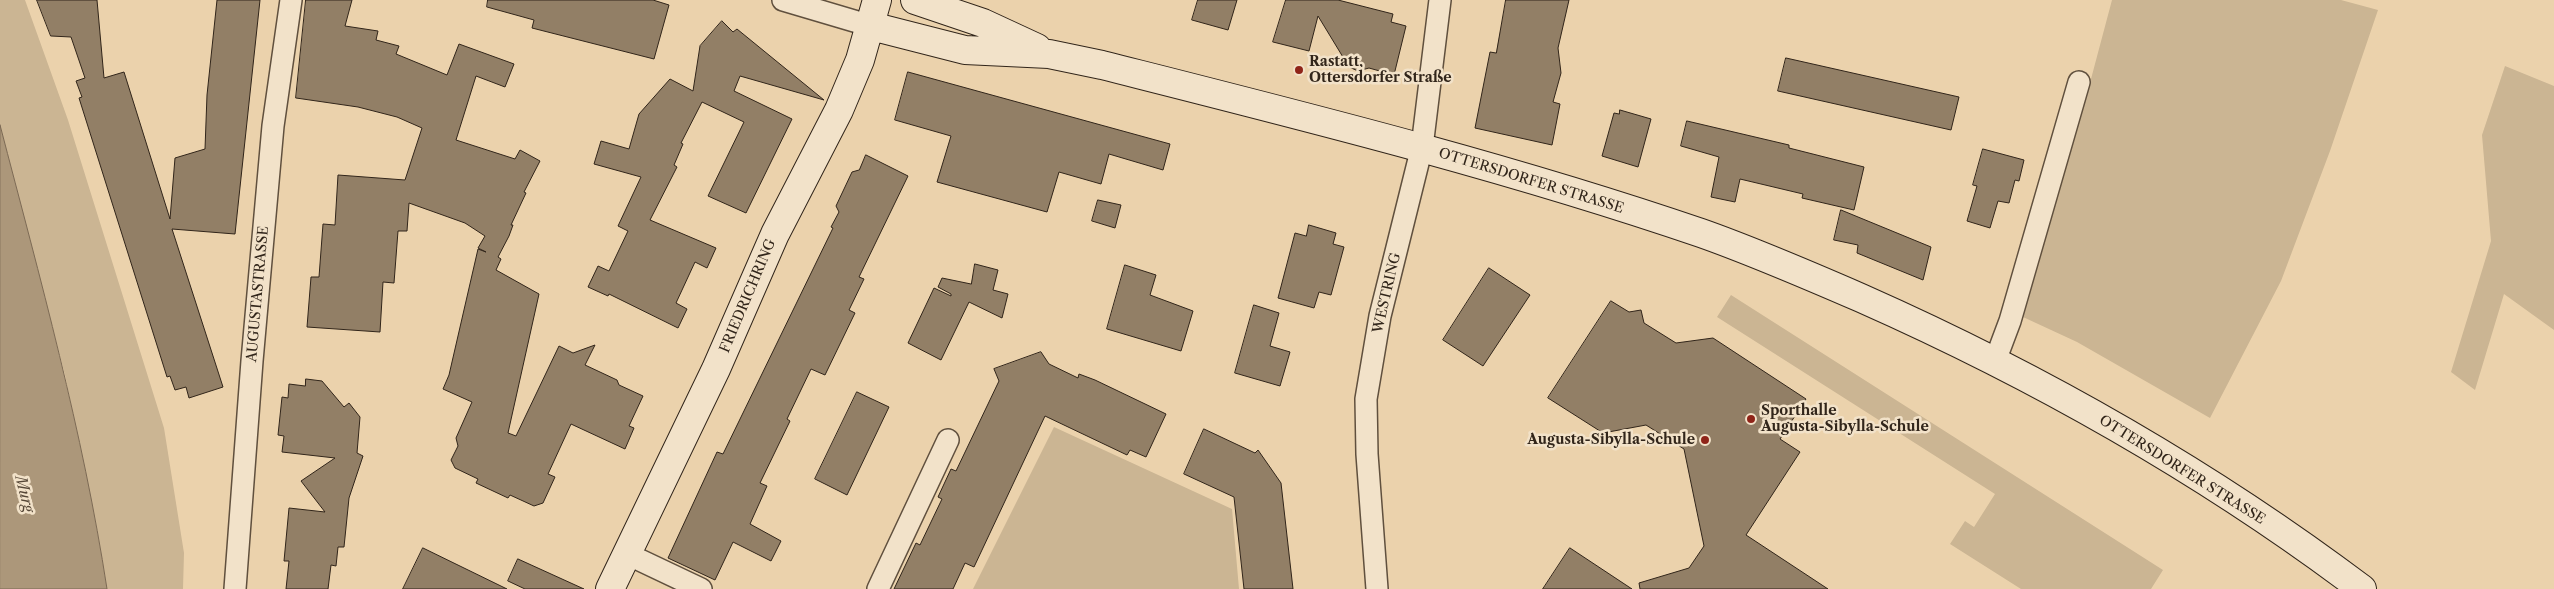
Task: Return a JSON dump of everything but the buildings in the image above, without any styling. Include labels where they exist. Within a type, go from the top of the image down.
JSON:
[{"type":"street","name":"AUGUSTASTRASSE","points":[[235,589],[252,361],[273,126],[292,0]]},
{"type":"street","name":"OTTERSDORFER STRASSE","points":[[783,0],[874,13],[965,50],[1049,54],[1112,67],[1422,147],[1702,233],[1805,274],[1995,361],[2116,427],[2221,491],[2362,589]]},
{"type":"street","name":"OTTERSDORFER STRASSE","points":[[915,0],[984,23],[1049,54]]},
{"type":"street","name":"WESTRING","points":[[1377,589],[1366,454],[1366,399],[1380,316],[1422,147],[1440,0]]},
{"type":"street","name":"FRIEDRICHRING","points":[[610,589],[625,553],[716,369],[775,234],[839,110],[874,13]]},
{"type":"street","points":[[1995,361],[2012,311],[2079,82]]},
{"type":"street","points":[[878,589],[948,440]]},
{"type":"street","points":[[625,553],[701,589]]},
{"type":"shaded area","points":[[0,0],[25,0],[68,120],[164,428],[184,553],[183,589],[107,589],[97,529],[65,375],[0,125]]},
{"type":"shaded area","points":[[2112,0],[2341,0],[2378,10],[2330,151],[2281,281],[2210,418],[2077,342],[2023,317],[2032,270],[2087,94]]},
{"type":"shaded area","points":[[2505,66],[2554,86],[2554,330],[2504,294],[2475,390],[2451,372],[2491,241],[2482,135]]},
{"type":"shaded area","points":[[1731,295],[2163,570],[2151,589],[2021,589],[1950,544],[1965,521],[1974,527],[1995,494],[1717,317]]},
{"type":"shaded area","points":[[1054,427],[1232,509],[1239,589],[973,589]]},
{"type":"water","name":"Murg","points":[[0,125],[60,356],[86,472],[107,589],[0,589]]},
{"type":"place","name":"Rastatt, Ottersdorfer Straße","points":[[1299,70]]},
{"type":"place","name":"Sporthalle Augusta-Sibylla-Schule","points":[[1751,419]]},
{"type":"place","name":"Augusta-Sibylla-Schule","points":[[1705,440]]}]
